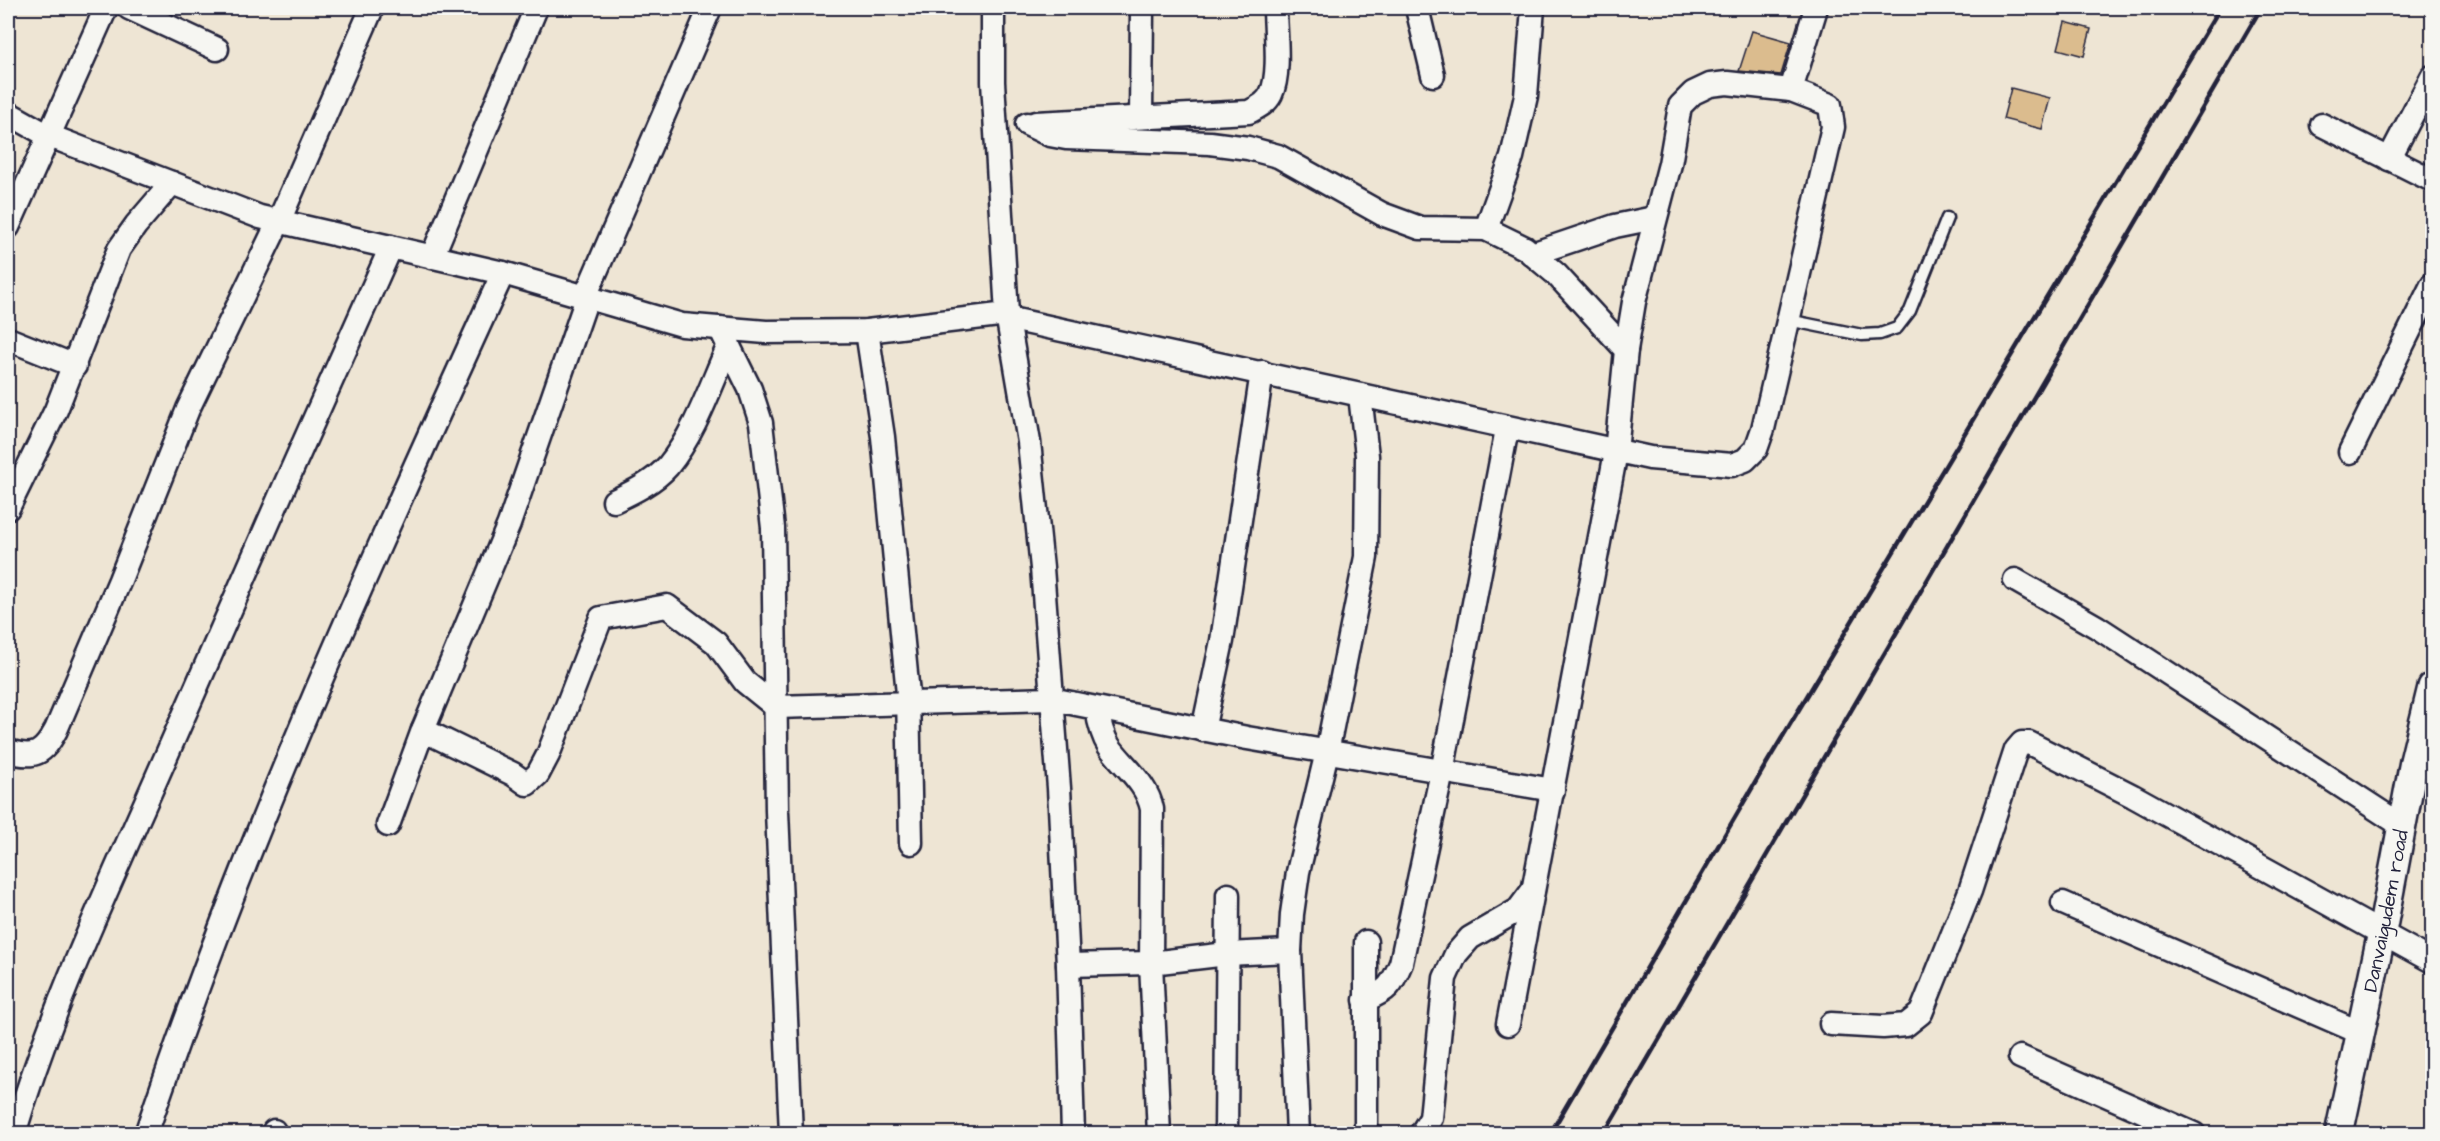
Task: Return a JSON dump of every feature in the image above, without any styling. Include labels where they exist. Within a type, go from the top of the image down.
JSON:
[{"type":"street","points":[[8,227],[47,135],[106,8]]},
{"type":"street","points":[[129,8],[217,49]]},
{"type":"street","points":[[8,751],[22,755],[38,753],[46,747],[56,730],[120,580],[188,409],[279,221],[372,8]]},
{"type":"street","points":[[432,257],[536,8]]},
{"type":"street","points":[[388,825],[423,730],[510,525],[586,301],[585,297],[710,8]]},
{"type":"street","points":[[993,8],[993,82],[1007,316],[1029,442],[1042,568],[1050,699],[1059,788],[1068,964],[1073,1134]]},
{"type":"street","points":[[1141,117],[1142,8]]},
{"type":"street","points":[[996,124],[1249,111],[1263,105],[1272,93],[1275,73],[1275,8]]},
{"type":"street","points":[[1416,8],[1433,75]]},
{"type":"street","points":[[1486,229],[1512,157],[1526,96],[1533,8]]},
{"type":"street","points":[[1791,90],[1816,8]]},
{"type":"street","points":[[2389,159],[2433,77]]},
{"type":"street","points":[[8,113],[47,135],[260,217],[503,273],[725,337],[766,332],[867,331],[1007,316],[1616,452],[1650,458],[1732,465],[1745,460],[1756,449],[1763,429],[1833,128],[1830,105],[1791,90],[1727,83],[1710,85],[1693,93],[1680,106],[1670,164],[1654,218],[1634,302],[1626,350],[1616,452],[1508,1024]]},
{"type":"street","points":[[1027,124],[1050,135],[1066,138],[1210,143],[1248,148],[1278,156],[1382,214],[1420,228],[1486,229],[1532,254],[1556,274],[1626,350]]},
{"type":"street","points":[[2322,125],[2433,180]]},
{"type":"street","points":[[8,508],[75,366],[103,285],[119,249],[172,183]]},
{"type":"street","points":[[1532,254],[1615,226],[1654,218]]},
{"type":"street","points":[[14,1134],[29,1083],[66,984],[277,498],[391,247]]},
{"type":"street","points":[[146,1134],[234,887],[369,565],[503,273]]},
{"type":"street","points":[[2350,452],[2433,285]]},
{"type":"street","points":[[867,331],[883,437],[908,703],[911,843]]},
{"type":"street","points":[[614,501],[645,485],[667,467],[683,445],[725,337]]},
{"type":"street","points":[[725,337],[750,389],[761,423],[773,528],[777,811],[790,1134]]},
{"type":"street","points":[[8,339],[75,366]]},
{"type":"street","points":[[1203,730],[1222,641],[1262,372]]},
{"type":"street","points":[[1298,1134],[1290,951],[1298,872],[1327,752],[1366,557],[1367,456],[1360,395]]},
{"type":"street","points":[[1365,1000],[1383,993],[1393,982],[1401,963],[1442,772],[1508,429]]},
{"type":"street","points":[[2015,580],[2097,627],[2401,825]]},
{"type":"street","points":[[423,730],[513,774],[527,784],[538,774],[548,755],[601,618],[667,606],[716,644],[746,682],[776,707],[1050,699],[1203,730],[1553,790]]},
{"type":"street","name":"Danvaigudem road","points":[[2339,1134],[2382,932],[2401,825],[2433,687]]},
{"type":"street","points":[[1097,710],[1100,727],[1108,744],[1149,797],[1152,809],[1151,963],[1159,1134]]},
{"type":"street","points":[[1831,1024],[1883,1027],[1905,1025],[1921,1013],[1970,891],[2016,750],[2022,742],[2029,743],[2133,796],[2433,961]]},
{"type":"street","points":[[1421,1134],[1431,1118],[1445,978],[1456,954],[1470,938],[1518,910],[1534,889]]},
{"type":"street","points":[[1226,1134],[1228,895]]},
{"type":"street","points":[[2063,903],[2361,1033]]},
{"type":"street","points":[[1366,942],[1366,1134]]},
{"type":"street","points":[[1068,964],[1151,963],[1227,954],[1290,951]]},
{"type":"street","points":[[2020,1057],[2194,1134]]},
{"type":"lane","points":[[1788,320],[1863,335],[1880,334],[1897,328],[1910,311],[1947,218]]},
{"type":"building","points":[[2065,22],[2091,29],[2084,56],[2058,49]]},
{"type":"building","points":[[1752,31],[1791,42],[1781,75],[1739,71]]},
{"type":"building","points":[[2011,88],[2050,98],[2042,129],[2003,119]]},
{"type":"railway","points":[[1550,1134],[1762,771],[2220,8]]},
{"type":"railway","points":[[1604,1134],[2261,8]]}]
